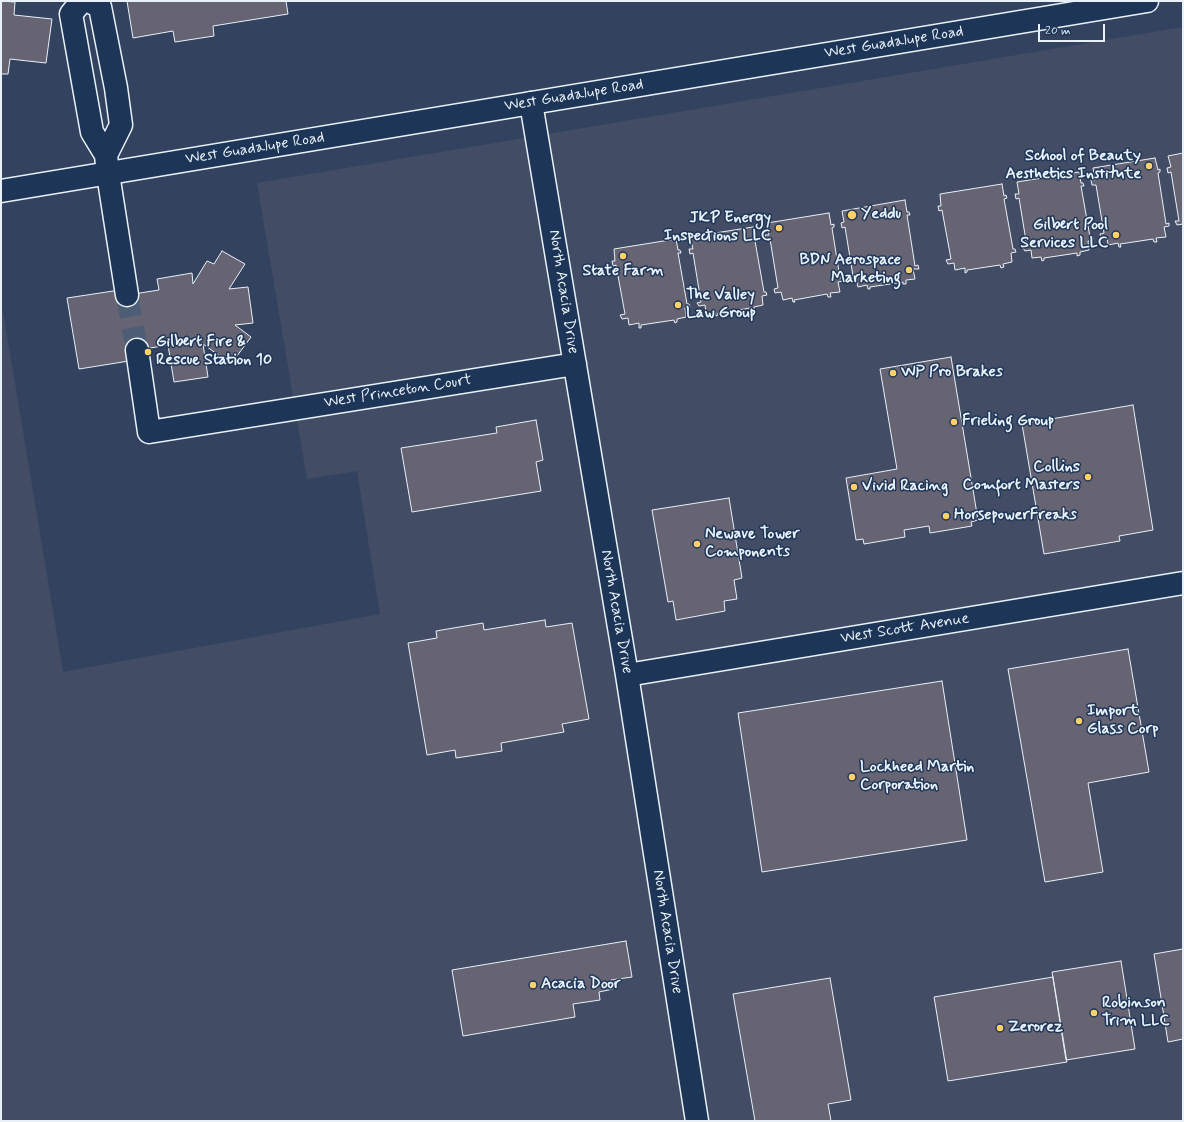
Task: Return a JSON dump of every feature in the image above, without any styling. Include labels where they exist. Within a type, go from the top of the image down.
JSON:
[{"type":"street","points":[[82,1],[71,14],[92,132],[107,164],[128,295]]},
{"type":"street","points":[[89,1],[100,7],[116,88],[121,125],[107,164]]},
{"type":"street","name":"West Guadalupe Road","points":[[1,191],[107,164],[531,103],[1147,1]]},
{"type":"street","name":"North Acacia Drive","points":[[531,103],[627,675],[697,1121]]},
{"type":"street","name":"West Princeton Court","points":[[137,350],[149,432],[575,364]]},
{"type":"street","name":"West Scott Avenue","points":[[627,675],[1183,583]]},
{"type":"shaded area","points":[[1183,27],[1183,1121],[1,1121],[1,300],[63,672],[380,614],[357,471],[307,479],[257,183]]},
{"type":"building","points":[[1,1],[15,2],[14,15],[52,19],[46,63],[10,59],[8,74],[1,74]]},
{"type":"building","points":[[127,1],[286,1],[288,14],[213,26],[214,36],[175,42],[173,31],[133,38]]},
{"type":"building","points":[[1183,153],[1183,224],[1177,225],[1175,221],[1179,221],[1171,172],[1168,173],[1167,168],[1171,167],[1168,156]]},
{"type":"building","points":[[1155,158],[1158,170],[1160,169],[1160,172],[1158,173],[1166,224],[1169,223],[1169,226],[1164,227],[1166,237],[1156,238],[1157,242],[1154,242],[1153,239],[1120,244],[1121,247],[1119,247],[1118,243],[1108,245],[1107,237],[1101,238],[1100,234],[1104,233],[1096,185],[1092,185],[1091,180],[1095,180],[1093,168]]},
{"type":"building","points":[[1079,172],[1081,183],[1083,183],[1084,186],[1081,186],[1090,237],[1093,237],[1093,240],[1088,241],[1089,250],[1080,252],[1080,255],[1077,256],[1077,253],[1044,258],[1042,261],[1041,257],[1032,258],[1031,250],[1025,251],[1023,248],[1027,247],[1019,198],[1016,199],[1015,194],[1019,194],[1017,182]]},
{"type":"building","points":[[1002,184],[1004,196],[1006,195],[1007,198],[1004,199],[1013,249],[1015,249],[1016,252],[1011,253],[1012,262],[1003,264],[1004,267],[1001,268],[1000,265],[967,270],[965,273],[965,268],[955,270],[954,263],[948,264],[946,260],[951,259],[942,210],[939,211],[938,206],[941,206],[940,194]]},
{"type":"building","points":[[905,200],[907,212],[909,212],[910,215],[907,215],[915,266],[918,265],[919,269],[913,269],[915,279],[906,280],[906,284],[903,284],[903,282],[870,287],[870,289],[868,289],[867,285],[858,287],[856,279],[851,280],[849,276],[853,276],[845,227],[842,228],[841,223],[844,222],[842,211]]},
{"type":"building","points":[[829,213],[831,225],[834,224],[834,227],[832,228],[840,278],[843,278],[843,281],[838,282],[840,292],[830,293],[831,297],[828,297],[827,294],[794,300],[795,302],[793,302],[792,298],[783,300],[781,292],[775,293],[774,289],[778,288],[770,239],[766,240],[765,235],[769,235],[767,223]]},
{"type":"building","points":[[753,227],[755,238],[757,238],[758,241],[755,241],[764,292],[766,292],[767,295],[762,296],[763,305],[754,307],[754,310],[751,311],[751,308],[718,313],[716,316],[715,312],[706,313],[705,305],[699,306],[697,303],[701,302],[693,253],[690,254],[689,249],[693,249],[690,237]]},
{"type":"building","points":[[676,239],[678,250],[680,250],[681,253],[678,253],[687,304],[689,304],[690,307],[685,308],[686,317],[677,319],[677,322],[675,323],[674,320],[641,325],[641,328],[639,328],[639,323],[629,325],[628,318],[622,319],[620,315],[625,314],[616,265],[613,266],[612,261],[615,261],[614,249]]},
{"type":"building","points":[[222,251],[245,264],[229,289],[248,287],[253,323],[235,325],[251,337],[231,364],[203,344],[208,377],[174,382],[168,345],[127,352],[129,361],[79,369],[67,298],[120,290],[121,296],[159,290],[157,279],[192,273],[193,284],[207,261],[214,264]]},
{"type":"building","points":[[951,357],[978,520],[971,522],[972,526],[930,533],[929,526],[904,530],[905,537],[864,544],[863,539],[856,540],[846,478],[897,469],[880,369]]},
{"type":"building","name":"Collins Comfort Masters","points":[[1133,405],[1153,530],[1119,536],[1120,541],[1044,554],[1022,424]]},
{"type":"building","points":[[536,420],[543,460],[536,462],[541,491],[412,512],[401,448],[497,433],[496,427]]},
{"type":"building","name":"Newave Tower Components","points":[[729,498],[742,578],[734,580],[737,599],[724,601],[725,611],[676,620],[673,601],[668,602],[652,510]]},
{"type":"building","points":[[545,620],[546,627],[572,623],[589,719],[562,724],[564,732],[501,743],[502,751],[456,758],[455,750],[427,755],[408,643],[437,638],[436,631],[483,623],[484,630]]},
{"type":"building","name":"Import Glass Corp","points":[[1128,649],[1149,772],[1088,783],[1103,872],[1045,882],[1008,669]]},
{"type":"building","name":"Lockheed Martin Corporation","points":[[942,681],[967,840],[762,872],[738,713]]},
{"type":"building","name":"Acacia Door","points":[[626,941],[632,977],[611,980],[613,989],[599,992],[600,1000],[573,1004],[575,1017],[463,1036],[452,970]]},
{"type":"building","points":[[1183,949],[1183,1039],[1168,1042],[1154,954]]},
{"type":"building","name":"Robinson Trim LLC","points":[[1121,961],[1135,1049],[1066,1060],[1052,972]]},
{"type":"building","name":"Zerorez","points":[[1053,977],[1067,1062],[948,1081],[934,997]]},
{"type":"building","points":[[830,978],[851,1100],[828,1104],[831,1121],[755,1121],[733,994]]},
{"type":"tunnel","points":[[127,295],[137,350]]},
{"type":"place","name":"School of Beauty Aesthetics Institute","points":[[1149,166]]},
{"type":"place","name":"Yeddu","points":[[852,215]]},
{"type":"place","name":"JKP Energy Inspections LLC","points":[[779,228]]},
{"type":"place","name":"Gilbert Pool Services LLC","points":[[1116,235]]},
{"type":"place","name":"State Farm","points":[[623,256]]},
{"type":"place","name":"BDN Aerospace Marketing","points":[[909,270]]},
{"type":"place","name":"The Valley Law Group","points":[[678,305]]},
{"type":"place","name":"Gilbert Fire & Rescue Station 10","points":[[148,352]]},
{"type":"place","name":"WP Pro Brakes","points":[[893,373]]},
{"type":"place","name":"Frieling Group","points":[[954,422]]},
{"type":"place","name":"Collins Comfort Masters","points":[[1088,477]]},
{"type":"place","name":"Vivid Racing","points":[[854,487]]},
{"type":"place","name":"HorsepowerFreaks","points":[[946,516]]},
{"type":"place","name":"Newave Tower Components","points":[[697,544]]},
{"type":"place","name":"Import Glass Corp","points":[[1079,721]]},
{"type":"place","name":"Lockheed Martin Corporation","points":[[852,777]]},
{"type":"place","name":"Acacia Door","points":[[533,985]]},
{"type":"place","name":"Robinson Trim LLC","points":[[1094,1013]]},
{"type":"place","name":"Zerorez","points":[[1000,1028]]}]
